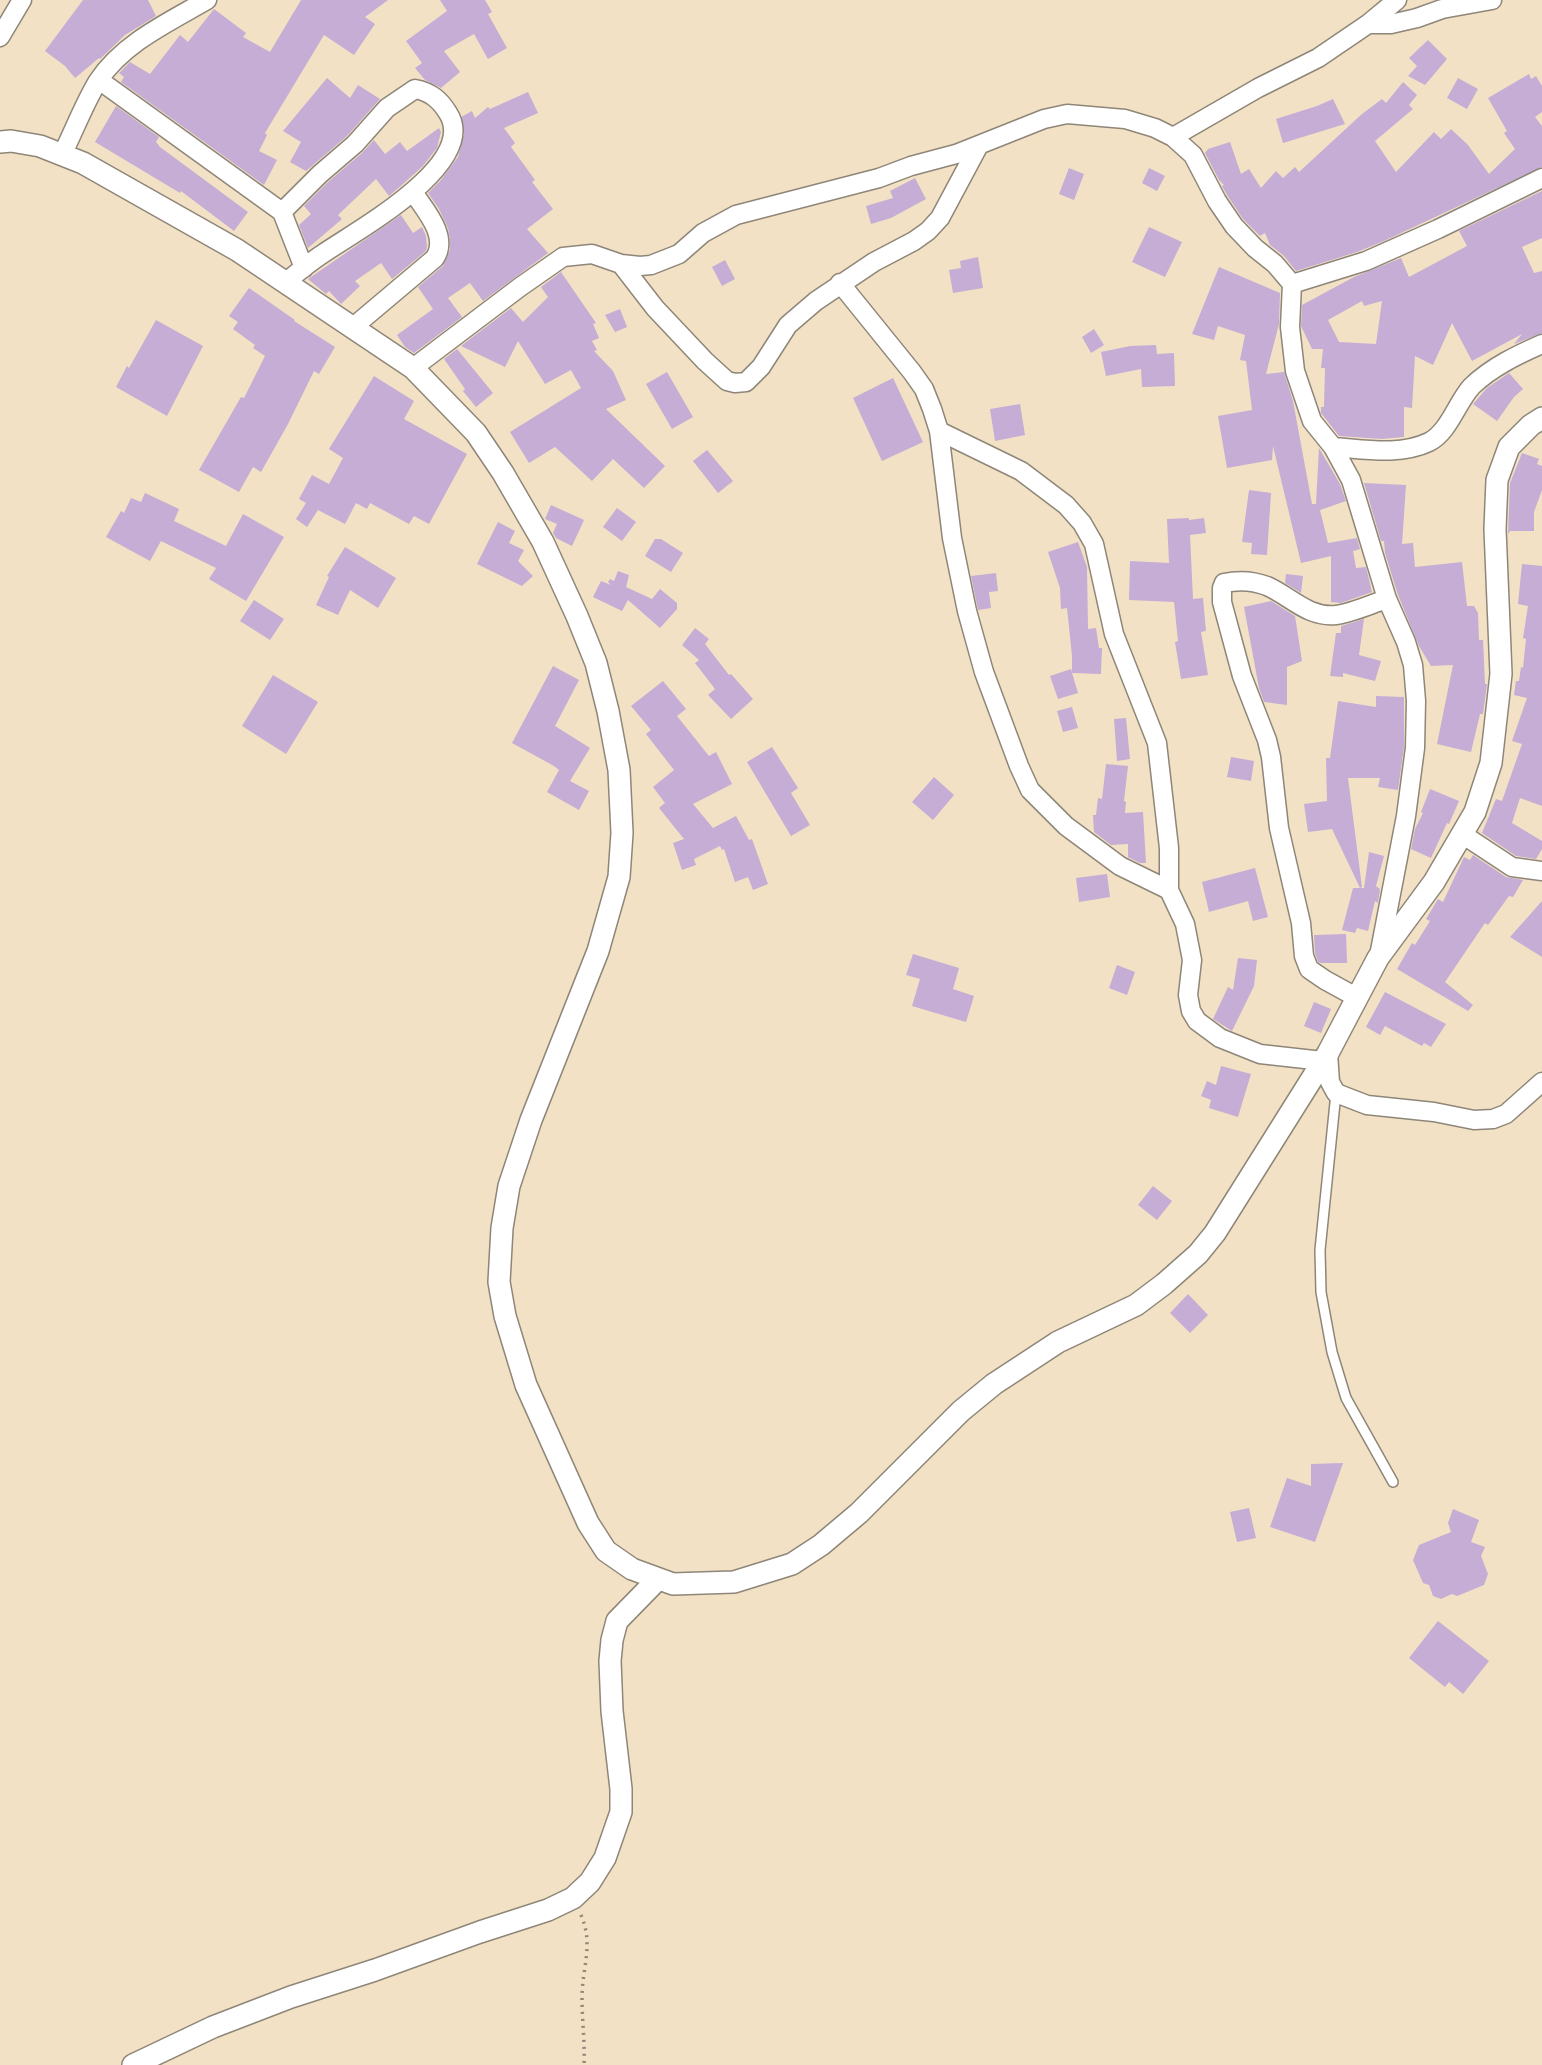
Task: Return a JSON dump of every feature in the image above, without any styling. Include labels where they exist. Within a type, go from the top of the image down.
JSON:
[{"type":"street","points":[[0,37],[22,0]]},
{"type":"street","points":[[62,155],[99,80],[136,42],[207,0]]},
{"type":"street","points":[[1173,137],[1258,88],[1318,58],[1368,24],[1396,0]]},
{"type":"street","points":[[1368,24],[1391,24],[1442,9],[1492,0]]},
{"type":"street","points":[[99,80],[282,212],[304,268]]},
{"type":"street","points":[[282,212],[355,144],[387,108],[415,89],[426,91],[441,102],[452,119],[455,131],[447,155],[413,192],[286,282]]},
{"type":"street","points":[[413,368],[563,257],[592,254],[621,264],[640,267],[651,265],[679,254],[703,233],[736,215],[878,178],[956,154],[1044,119],[1067,114],[1125,119],[1155,128],[1173,137],[1193,155],[1217,201],[1234,226],[1275,264],[1292,284],[1290,327],[1295,371],[1312,421],[1333,447],[1351,480],[1387,599],[1413,665],[1416,702],[1415,748],[1406,816],[1378,958]]},
{"type":"street","points":[[4,138],[40,146],[83,163],[225,243],[413,368],[476,433],[543,542],[596,663],[619,770],[622,833],[619,877],[598,951],[531,1120],[509,1185],[502,1228],[499,1282],[505,1316],[526,1385],[588,1523],[606,1550],[632,1569],[673,1584],[734,1582],[792,1564],[821,1545],[859,1513],[961,1411],[994,1384],[1058,1342],[1136,1305],[1198,1254],[1215,1233],[1326,1057],[1378,958],[1434,882],[1475,812],[1491,763],[1501,674],[1495,529],[1497,480],[1510,447],[1531,425],[1542,418]]},
{"type":"street","points":[[621,264],[655,308],[705,361],[727,380],[746,383],[761,367],[788,325],[816,300],[928,231],[940,218],[979,145]]},
{"type":"street","points":[[1292,284],[1366,261],[1542,178]]},
{"type":"street","points":[[352,328],[439,252],[441,240],[431,218],[413,192]]},
{"type":"street","points":[[840,283],[924,390],[939,431],[952,538],[967,611],[984,672],[1018,766],[1030,790],[1066,826],[1121,866],[1169,890]]},
{"type":"street","points":[[1333,447],[1398,451],[1433,440],[1471,388],[1492,370],[1542,344]]},
{"type":"street","points":[[939,431],[1021,471],[1066,505],[1082,523],[1094,544],[1114,634],[1157,743],[1169,848],[1169,890],[1185,924],[1192,960],[1188,995],[1191,1011],[1197,1021],[1220,1038],[1259,1054],[1326,1057]]},
{"type":"street","points":[[1356,998],[1310,969],[1304,956],[1301,923],[1279,828],[1271,757],[1242,676],[1222,602],[1222,588],[1224,583],[1248,581],[1267,586],[1317,614],[1335,615],[1387,599]]},
{"type":"street","points":[[1462,834],[1512,867],[1542,871]]},
{"type":"street","points":[[1326,1057],[1330,1082],[1336,1093],[1367,1104],[1474,1120],[1493,1119],[1506,1114],[1542,1082]]},
{"type":"street","points":[[133,2065],[213,2027],[291,1997],[548,1910],[573,1898],[590,1882],[605,1858],[621,1812],[610,1661],[617,1621],[658,1579]]},
{"type":"lane","points":[[1336,1093],[1320,1250],[1321,1292],[1332,1352],[1346,1398],[1393,1482]]},
{"type":"path","points":[[573,1898],[587,1932],[588,1944],[582,1995],[584,2065]]},
{"type":"building","points":[[83,0],[148,0],[156,16],[125,35],[75,78],[65,66],[45,51]]},
{"type":"building","points":[[301,0],[388,0],[365,17],[375,24],[354,55],[324,35],[265,133],[267,135],[259,151],[277,160],[264,185],[121,82],[124,77],[119,73],[130,62],[150,74],[180,35],[188,42],[214,9],[246,33],[243,37],[270,52]]},
{"type":"building","points":[[440,0],[485,0],[492,12],[488,14],[507,48],[488,59],[474,34],[444,51],[460,72],[441,88],[425,80],[415,68],[422,63],[406,41],[447,11]]},
{"type":"building","points":[[1428,40],[1447,59],[1425,85],[1408,76],[1417,66],[1409,58]]},
{"type":"building","points":[[1529,74],[1531,79],[1536,76],[1542,86],[1542,112],[1535,117],[1542,126],[1542,167],[1384,241],[1296,271],[1284,256],[1270,245],[1265,233],[1260,236],[1243,219],[1205,153],[1208,149],[1230,142],[1241,174],[1249,169],[1261,188],[1276,171],[1283,178],[1295,167],[1299,172],[1362,114],[1382,99],[1386,103],[1403,82],[1417,95],[1409,105],[1413,109],[1375,141],[1396,172],[1434,132],[1441,139],[1451,129],[1468,145],[1489,174],[1515,149],[1504,133],[1507,131],[1488,98]]},
{"type":"building","points":[[327,78],[350,98],[358,85],[380,99],[347,136],[306,171],[290,162],[301,142],[283,131]]},
{"type":"building","points":[[1458,78],[1478,89],[1467,109],[1447,98]]},
{"type":"building","points":[[528,92],[538,113],[504,128],[515,143],[511,147],[535,180],[532,182],[553,209],[527,229],[548,253],[483,301],[470,283],[448,298],[462,317],[414,353],[405,347],[397,335],[433,309],[418,287],[443,266],[450,250],[450,239],[439,209],[428,193],[458,157],[464,135],[461,117],[472,111],[475,118],[488,107],[490,109]]},
{"type":"building","points":[[1333,99],[1345,124],[1283,143],[1276,119]]},
{"type":"building","points":[[116,106],[159,137],[156,142],[160,147],[248,212],[234,231],[181,191],[180,193],[95,142]]},
{"type":"building","points":[[439,128],[441,132],[437,148],[423,166],[389,196],[376,179],[338,215],[342,219],[308,248],[299,225],[311,214],[304,206],[328,182],[374,140],[385,154],[400,142],[407,151]]},
{"type":"building","points":[[1069,168],[1084,174],[1074,200],[1059,194]]},
{"type":"building","points":[[1149,168],[1165,176],[1157,191],[1142,183]]},
{"type":"building","points":[[915,178],[926,199],[891,218],[871,224],[866,206],[893,198],[890,191]]},
{"type":"building","points":[[1542,191],[1542,238],[1522,247],[1534,273],[1542,271],[1542,333],[1514,344],[1522,334],[1472,361],[1452,323],[1433,365],[1415,356],[1412,408],[1404,407],[1404,437],[1382,439],[1339,436],[1321,413],[1321,407],[1324,407],[1325,368],[1321,368],[1323,349],[1312,349],[1301,326],[1302,305],[1354,277],[1401,258],[1409,277],[1467,246],[1459,231]],"holes":[[[1362,301],[1364,306],[1382,301],[1376,344],[1339,342],[1328,320]]]},
{"type":"building","points":[[401,215],[413,233],[422,227],[427,247],[426,251],[392,279],[381,263],[355,281],[360,286],[341,304],[329,291],[326,294],[308,279]]},
{"type":"building","points":[[1149,227],[1182,242],[1165,277],[1132,262]]},
{"type":"building","points":[[978,257],[983,288],[953,293],[949,270],[961,268],[960,261]]},
{"type":"building","points":[[725,260],[735,279],[722,286],[712,267]]},
{"type":"building","points":[[1219,267],[1280,293],[1279,324],[1266,374],[1284,372],[1293,401],[1312,504],[1316,504],[1319,448],[1340,484],[1346,501],[1320,510],[1328,543],[1357,538],[1360,549],[1353,551],[1356,568],[1366,567],[1372,592],[1341,603],[1331,602],[1331,556],[1301,563],[1273,446],[1272,460],[1227,468],[1218,416],[1252,410],[1246,361],[1240,360],[1245,335],[1218,326],[1214,340],[1192,334]]},
{"type":"building","points":[[561,272],[596,323],[593,324],[599,338],[592,341],[597,350],[594,351],[613,371],[626,400],[606,409],[665,466],[644,488],[613,459],[592,481],[555,447],[529,463],[510,432],[581,388],[571,370],[545,384],[518,341],[505,367],[461,346],[511,308],[523,322],[548,297],[541,287]]},
{"type":"building","points":[[249,288],[335,347],[319,374],[314,371],[261,472],[253,467],[239,492],[199,470],[241,397],[244,398],[265,356],[233,329],[238,322],[229,316]]},
{"type":"building","points":[[620,309],[627,327],[615,332],[605,315]]},
{"type":"building","points":[[156,320],[203,346],[167,416],[116,387]]},
{"type":"building","points":[[1094,329],[1104,345],[1091,353],[1082,337]]},
{"type":"building","points":[[1156,345],[1157,354],[1174,353],[1175,386],[1142,387],[1141,369],[1106,376],[1101,352],[1130,346]]},
{"type":"building","points":[[457,349],[493,393],[476,407],[444,359]]},
{"type":"building","points":[[667,372],[693,417],[672,429],[646,384]]},
{"type":"building","points":[[1509,373],[1523,389],[1497,421],[1473,404],[1487,388]]},
{"type":"building","points":[[374,376],[414,401],[404,419],[467,454],[429,524],[414,516],[409,524],[370,503],[367,509],[356,503],[345,524],[318,510],[307,527],[296,519],[306,503],[299,499],[312,475],[329,484],[343,458],[329,449]]},
{"type":"building","points":[[893,378],[923,442],[882,461],[853,398]]},
{"type":"building","points":[[1020,404],[1025,435],[995,441],[990,409]]},
{"type":"building","points":[[707,450],[733,481],[718,493],[693,461]]},
{"type":"building","points":[[1522,453],[1539,459],[1537,464],[1542,466],[1542,490],[1534,512],[1534,531],[1510,531],[1508,534],[1510,483]]},
{"type":"building","points":[[1364,483],[1406,485],[1402,544],[1413,543],[1415,567],[1462,562],[1467,606],[1474,606],[1478,613],[1479,640],[1483,640],[1487,684],[1483,714],[1480,714],[1471,752],[1437,744],[1453,665],[1431,666],[1419,646],[1398,595],[1384,541],[1381,541]]},
{"type":"building","points":[[1249,490],[1271,493],[1267,555],[1251,554],[1252,543],[1242,542]]},
{"type":"building","points":[[145,493],[179,509],[174,521],[226,546],[243,514],[284,537],[246,601],[209,579],[216,568],[161,541],[150,561],[106,537],[121,511],[124,513],[131,498],[141,502]]},
{"type":"building","points":[[551,505],[584,520],[572,546],[556,538],[553,533],[557,524],[545,519]]},
{"type":"building","points":[[617,508],[636,522],[622,541],[603,527]]},
{"type":"building","points":[[1204,518],[1206,533],[1190,535],[1193,599],[1203,598],[1206,631],[1201,632],[1208,675],[1181,679],[1175,642],[1178,641],[1174,602],[1129,600],[1130,561],[1169,563],[1167,519]]},
{"type":"building","points":[[498,522],[515,531],[509,543],[524,550],[518,561],[533,576],[522,586],[477,564]]},
{"type":"building","points":[[655,539],[661,539],[683,553],[671,572],[645,556]]},
{"type":"building","points":[[1078,542],[1087,567],[1088,629],[1096,628],[1099,648],[1102,648],[1101,674],[1072,673],[1078,693],[1058,699],[1050,676],[1071,669],[1072,672],[1072,656],[1067,608],[1061,609],[1060,588],[1048,552]]},
{"type":"building","points":[[345,547],[396,578],[378,608],[350,590],[338,615],[316,605],[329,577],[327,576]]},
{"type":"building","points":[[1522,564],[1542,566],[1542,806],[1520,798],[1512,823],[1542,841],[1542,849],[1536,859],[1516,856],[1482,833],[1496,799],[1502,801],[1522,744],[1512,741],[1527,698],[1514,695],[1516,681],[1519,681],[1521,667],[1523,668],[1526,639],[1523,638],[1528,606],[1518,604]]},
{"type":"building","points":[[618,571],[629,575],[626,587],[652,599],[660,589],[677,603],[677,609],[660,628],[628,600],[622,611],[593,597],[601,581],[611,585],[608,582],[610,579],[614,581]]},
{"type":"building","points":[[996,573],[998,591],[989,592],[991,608],[978,610],[971,576]]},
{"type":"building","points":[[1286,574],[1303,576],[1301,593],[1285,583]]},
{"type":"building","points":[[254,600],[284,619],[270,640],[240,621]]},
{"type":"building","points":[[1271,601],[1295,616],[1302,661],[1287,667],[1287,705],[1264,702],[1244,607]]},
{"type":"building","points":[[1364,619],[1359,655],[1381,661],[1375,681],[1343,673],[1343,677],[1330,676],[1336,633],[1341,633],[1341,626]]},
{"type":"building","points":[[695,628],[709,639],[705,644],[729,675],[731,674],[753,699],[731,719],[708,695],[715,689],[695,663],[699,660],[682,645]]},
{"type":"building","points":[[553,666],[579,680],[555,726],[590,748],[570,781],[589,791],[579,810],[547,792],[559,770],[512,743]]},
{"type":"building","points":[[273,675],[318,702],[286,754],[242,726]]},
{"type":"building","points":[[663,681],[686,709],[677,716],[709,756],[716,752],[732,784],[693,804],[713,828],[736,816],[749,840],[752,839],[768,884],[753,890],[748,877],[735,882],[724,849],[720,846],[694,859],[696,865],[682,870],[673,843],[684,839],[659,808],[665,803],[653,787],[674,770],[646,734],[651,730],[631,706]]},
{"type":"building","points":[[1376,696],[1404,697],[1404,747],[1398,790],[1378,787],[1380,778],[1348,778],[1360,888],[1332,829],[1308,832],[1304,804],[1327,801],[1326,758],[1330,758],[1338,701],[1376,707]]},
{"type":"building","points":[[1072,707],[1078,728],[1063,732],[1057,711]]},
{"type":"building","points":[[1126,718],[1130,759],[1117,761],[1114,719]]},
{"type":"building","points":[[772,747],[798,788],[791,793],[810,825],[791,836],[747,762]]},
{"type":"building","points":[[1231,757],[1254,761],[1251,781],[1227,777]]},
{"type":"building","points":[[1106,764],[1128,766],[1125,813],[1143,812],[1146,863],[1128,857],[1128,844],[1111,845],[1094,832],[1093,815],[1096,815],[1098,798],[1102,799]]},
{"type":"building","points":[[934,777],[954,795],[933,820],[912,802]]},
{"type":"building","points":[[1430,789],[1459,801],[1431,858],[1411,849],[1415,829]]},
{"type":"building","points":[[1369,852],[1384,856],[1376,886],[1380,889],[1378,903],[1375,901],[1368,931],[1357,928],[1355,933],[1342,930],[1353,888],[1364,888]]},
{"type":"building","points":[[1473,855],[1506,877],[1523,880],[1513,897],[1509,896],[1488,925],[1485,923],[1445,982],[1473,1005],[1468,1011],[1397,969],[1412,943],[1415,945],[1430,921],[1426,919],[1438,899],[1443,902],[1464,857],[1470,860]]},
{"type":"building","points":[[1255,868],[1268,917],[1253,921],[1248,901],[1209,912],[1202,882]]},
{"type":"building","points":[[1107,874],[1110,897],[1079,902],[1076,878]]},
{"type":"building","points":[[1542,901],[1542,957],[1510,937]]},
{"type":"building","points":[[1346,934],[1347,963],[1318,962],[1314,935]]},
{"type":"building","points":[[913,954],[959,968],[953,989],[974,996],[966,1022],[912,1006],[920,979],[906,975]]},
{"type":"building","points":[[1238,958],[1257,960],[1254,986],[1232,1031],[1213,1019],[1228,987],[1233,990]]},
{"type":"building","points":[[1117,965],[1135,972],[1127,995],[1109,988]]},
{"type":"building","points":[[1385,992],[1446,1024],[1431,1047],[1424,1043],[1422,1046],[1385,1026],[1380,1035],[1366,1027]]},
{"type":"building","points":[[1314,1002],[1331,1009],[1321,1033],[1304,1026]]},
{"type":"building","points":[[1221,1066],[1251,1074],[1238,1117],[1209,1108],[1211,1100],[1201,1096],[1207,1081],[1216,1085]]},
{"type":"building","points":[[1153,1186],[1172,1201],[1157,1220],[1138,1205]]},
{"type":"building","points":[[1188,1294],[1208,1315],[1190,1333],[1170,1313]]},
{"type":"building","points":[[1343,1463],[1315,1542],[1270,1527],[1287,1478],[1311,1486],[1311,1464]]},
{"type":"building","points":[[1249,1508],[1256,1538],[1237,1542],[1230,1512]]},
{"type":"building","points":[[1453,1509],[1479,1520],[1471,1542],[1485,1547],[1481,1556],[1488,1574],[1484,1585],[1457,1596],[1452,1594],[1441,1599],[1433,1596],[1429,1585],[1423,1583],[1413,1560],[1419,1545],[1451,1532],[1448,1523]]},
{"type":"building","points":[[1438,1621],[1489,1661],[1463,1694],[1449,1682],[1445,1687],[1409,1658]]}]
